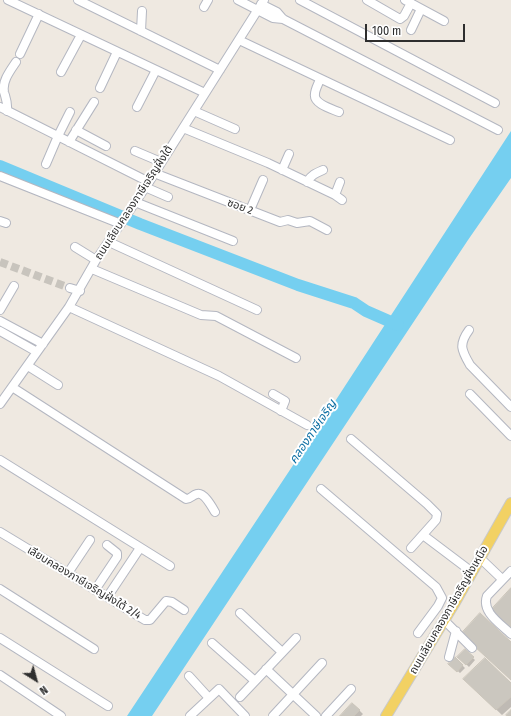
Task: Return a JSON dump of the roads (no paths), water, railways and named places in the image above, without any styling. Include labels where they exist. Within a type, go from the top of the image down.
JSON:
[{"type":"main road","name":"ถนนเลียบคลองภาษีเจริญฝั่งเหนือ","points":[[386,716],[445,621],[511,503]]},
{"type":"street","points":[[8,0],[205,93]]},
{"type":"street","points":[[78,0],[220,70]]},
{"type":"street","points":[[238,0],[261,5],[277,12],[283,19],[498,130]]},
{"type":"street","points":[[300,0],[495,103]]},
{"type":"street","points":[[367,0],[400,19],[404,16],[408,2],[444,21]]},
{"type":"street","name":"ถนนเลียบคลองภาษีเจริญฝั่งใต้","points":[[0,404],[70,307],[96,260],[194,112],[261,5]]},
{"type":"street","points":[[411,30],[421,9]]},
{"type":"street","points":[[141,31],[142,11]]},
{"type":"street","points":[[20,54],[38,14]]},
{"type":"street","points":[[61,72],[81,35]]},
{"type":"street","points":[[239,40],[450,140]]},
{"type":"street","points":[[100,88],[117,52]]},
{"type":"street","points":[[16,62],[7,76],[4,86],[4,92],[8,102],[3,109],[58,136],[147,184],[168,198]]},
{"type":"street","points":[[137,107],[156,70]]},
{"type":"street","points":[[320,78],[314,94],[315,98],[320,103],[339,112]]},
{"type":"street","points":[[69,142],[94,102]]},
{"type":"street","points":[[46,164],[70,112]]},
{"type":"street","points":[[194,112],[235,130]]},
{"type":"street","points":[[183,128],[282,170],[335,195],[342,200]]},
{"type":"street","points":[[76,130],[106,146]]},
{"type":"street","points":[[135,151],[161,162]]},
{"type":"street","points":[[282,170],[290,154]]},
{"type":"street","points":[[307,182],[315,173],[323,170]]},
{"type":"street","name":"ซอย 2","points":[[154,173],[280,222],[288,220],[297,223],[310,221],[327,230]]},
{"type":"street","points":[[0,176],[123,220]]},
{"type":"street","points":[[250,210],[263,180]]},
{"type":"street","points":[[335,195],[340,182]]},
{"type":"street","points":[[135,202],[233,241]]},
{"type":"street","points":[[109,242],[257,310]]},
{"type":"street","points":[[75,247],[96,260]]},
{"type":"street","points":[[92,268],[201,315],[216,316],[296,358]]},
{"type":"street","points":[[0,310],[14,286]]},
{"type":"street","points":[[70,288],[80,291]]},
{"type":"street","points":[[70,307],[219,376],[307,425]]},
{"type":"street","points":[[0,321],[43,344]]},
{"type":"street","points":[[469,330],[464,337],[462,350],[470,365],[511,406]]},
{"type":"street","points":[[0,331],[37,352]]},
{"type":"street","points":[[28,366],[58,385]]},
{"type":"street","points":[[12,387],[186,499],[190,499],[197,494],[200,494],[209,502],[215,512]]},
{"type":"street","points":[[274,394],[285,401],[281,411]]},
{"type":"street","points":[[470,394],[511,436]]},
{"type":"street","points":[[351,439],[437,514],[436,520],[411,548]]},
{"type":"street","points":[[0,460],[170,566]]},
{"type":"street","points":[[321,489],[436,587],[442,598],[454,604]]},
{"type":"street","name":"เลียบคลองภาษีเจริญฝั่งใต้ 2/4","points":[[0,532],[145,620],[150,620],[166,600],[184,610]]},
{"type":"street","points":[[423,535],[472,572]]},
{"type":"street","points":[[68,574],[90,540]]},
{"type":"street","points":[[95,590],[117,557],[117,553],[107,545]]},
{"type":"street","points":[[110,593],[140,548]]},
{"type":"street","points":[[480,558],[502,579]]},
{"type":"street","points":[[511,571],[487,596],[485,601],[489,613],[511,634]]},
{"type":"street","points":[[0,589],[94,649]]},
{"type":"street","points":[[418,633],[442,598]]},
{"type":"street","points":[[240,613],[282,652]]},
{"type":"street","points":[[445,621],[472,648]]},
{"type":"street","points":[[449,658],[456,631]]},
{"type":"street","points":[[0,638],[108,706]]},
{"type":"street","points":[[240,697],[296,638]]},
{"type":"street","points":[[212,643],[256,681]]},
{"type":"street","points":[[273,716],[322,663]]},
{"type":"street","points":[[266,669],[316,716]]},
{"type":"street","points":[[0,675],[61,716]]},
{"type":"street","points":[[189,676],[209,698]]},
{"type":"street","points":[[190,716],[219,689],[244,716]]},
{"type":"street","points":[[326,716],[350,689]]},
{"type":"water","points":[[511,131],[511,178],[468,240],[152,716],[127,716],[317,429]]},
{"type":"waterway","points":[[0,166],[140,224],[298,285],[354,303],[366,311],[398,325]]},
{"type":"tunnel","points":[[0,262],[70,288]]},
{"type":"water label","name":"คลองภาษีเจริญ","points":[[313,432]]}]
